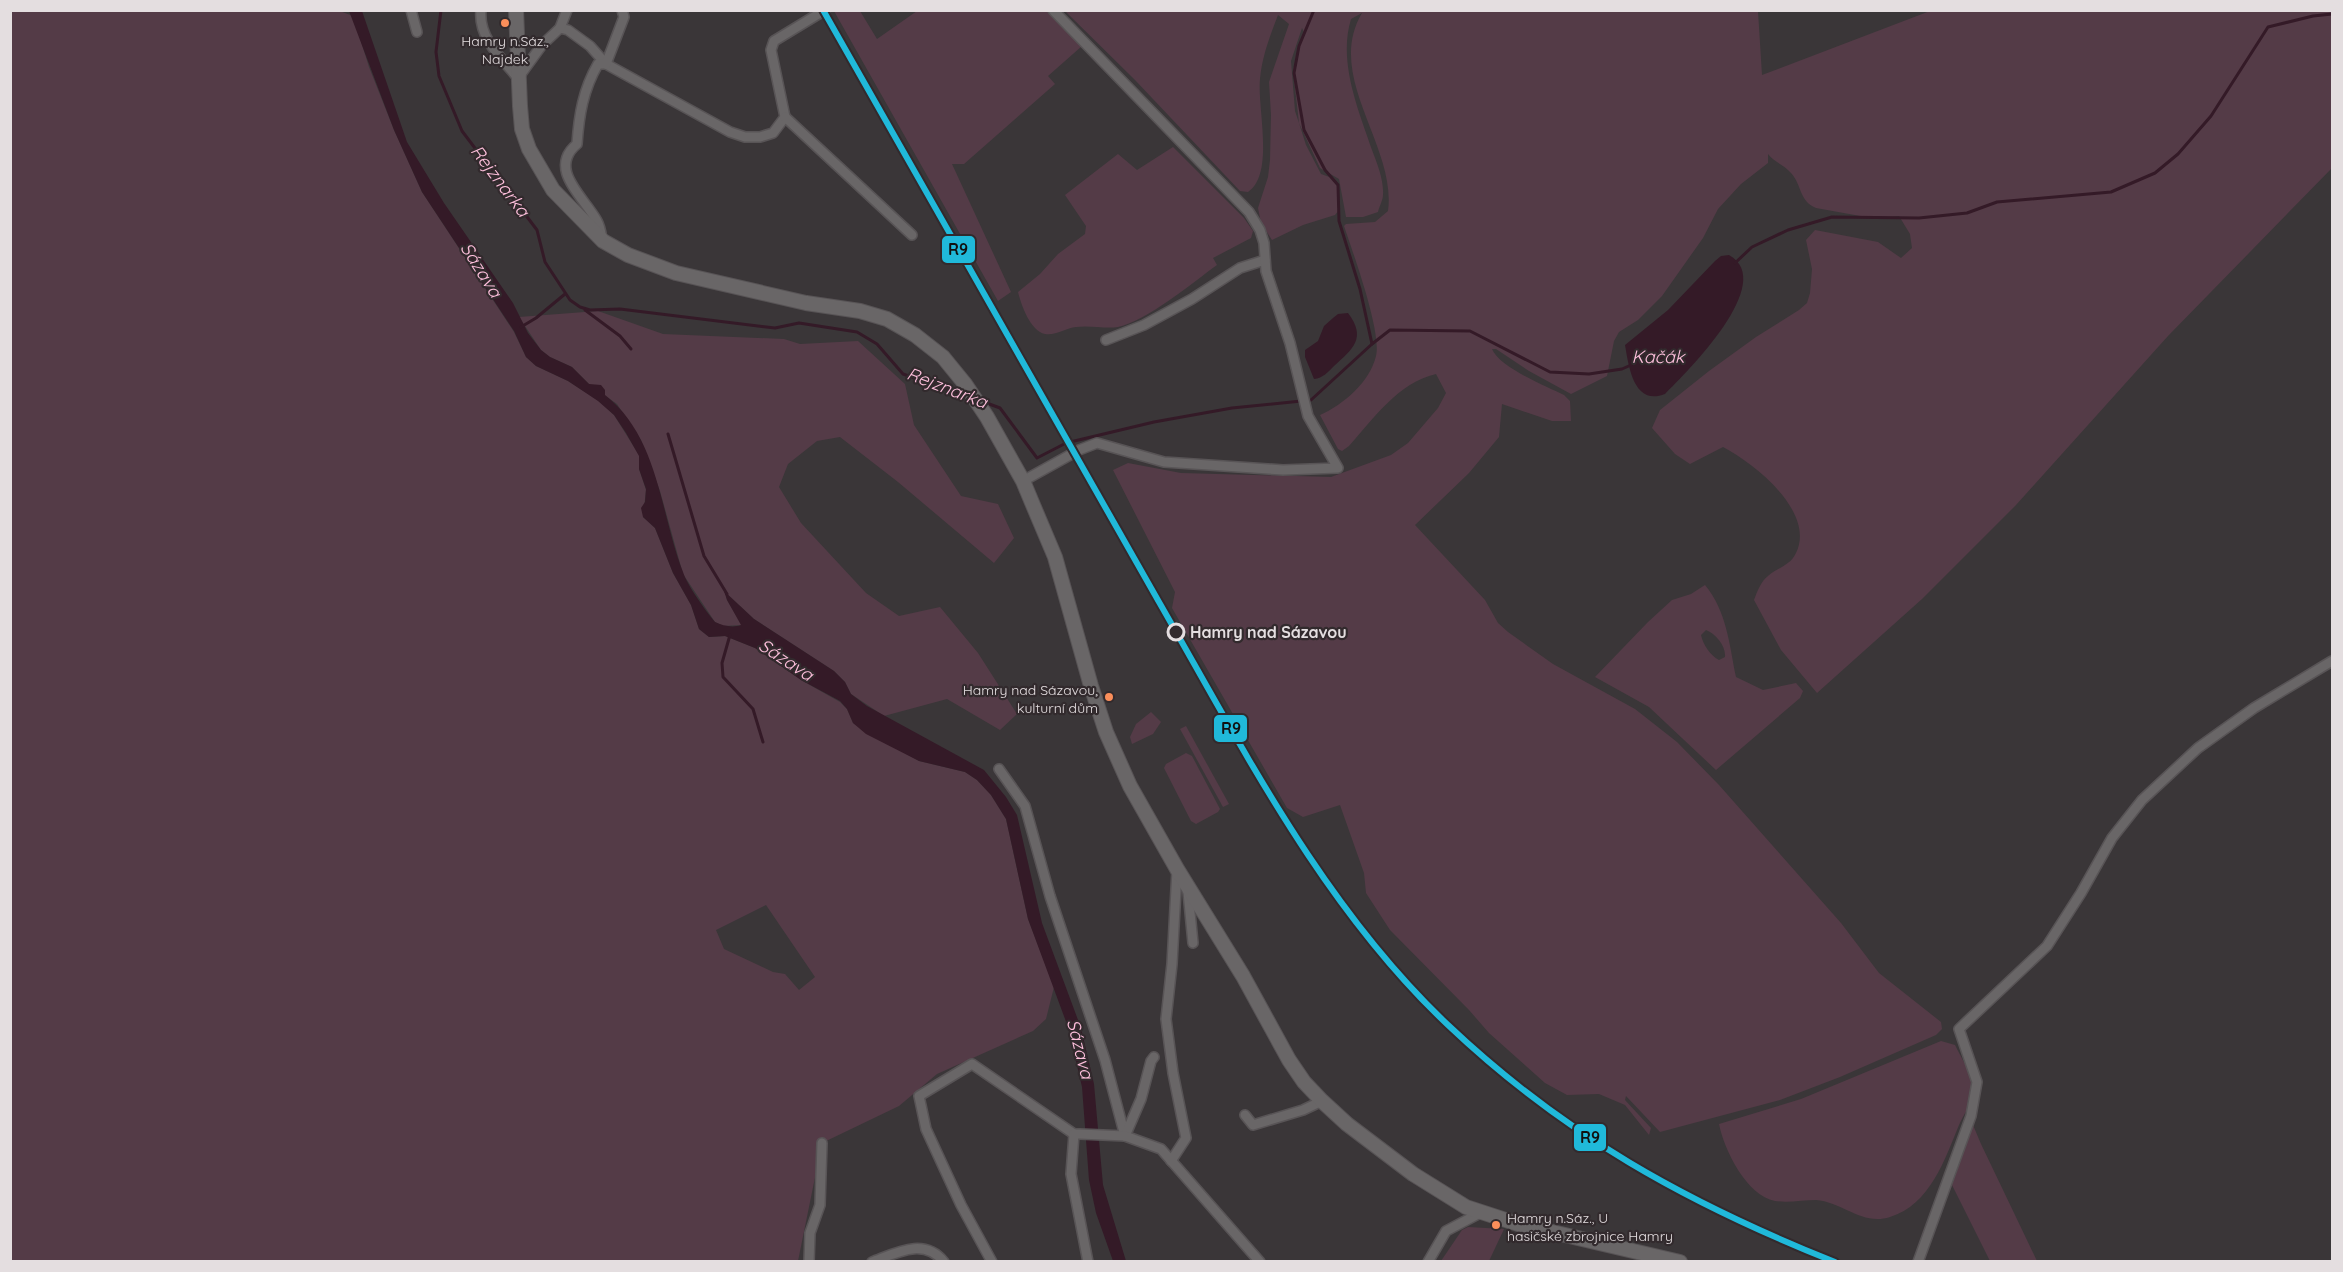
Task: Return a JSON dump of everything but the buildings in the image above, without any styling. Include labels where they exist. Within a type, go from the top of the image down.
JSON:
[{"type":"street","points":[[411,10],[417,32]]},
{"type":"street","points":[[481,10],[483,32],[496,53],[518,78]]},
{"type":"street","points":[[516,10],[522,129],[529,149],[554,190],[603,241],[628,255],[676,273],[806,303],[860,311],[887,320],[915,335],[942,357],[965,384],[987,417],[1023,481],[1055,557],[1090,686],[1111,745],[1130,786],[1304,1082],[1347,1124],[1413,1174],[1466,1207],[1518,1224],[1680,1262]]},
{"type":"street","points":[[518,78],[542,45],[560,28],[567,10]]},
{"type":"street","points":[[606,64],[624,16],[622,10]]},
{"type":"street","points":[[825,10],[774,41],[771,50],[784,117],[912,235]]},
{"type":"street","points":[[1023,481],[1079,450],[1097,443],[1164,462],[1283,470],[1338,468],[1308,416],[1290,344],[1266,271],[1260,230],[1249,212],[1053,10]]},
{"type":"street","points":[[560,28],[568,30],[590,46],[606,64],[706,120],[745,137],[760,137],[773,133],[784,117]]},
{"type":"street","points":[[603,241],[597,222],[575,190],[564,168],[568,152],[577,144],[579,113],[590,78],[598,64],[606,64]]},
{"type":"street","points":[[1106,340],[1144,325],[1192,299],[1240,268],[1265,260]]},
{"type":"street","points":[[1918,1262],[1971,1116],[1977,1082],[1959,1029],[2047,946],[2081,893],[2112,838],[2142,800],[2198,747],[2254,708],[2332,661]]},
{"type":"street","points":[[999,769],[1024,806],[1050,896],[1105,1060],[1125,1136]]},
{"type":"street","points":[[1171,1161],[1186,1138],[1173,1073],[1166,1019],[1172,964],[1177,869]]},
{"type":"street","points":[[1188,886],[1193,943]]},
{"type":"street","points":[[1125,1136],[1142,1099],[1154,1057]]},
{"type":"street","points":[[992,1262],[961,1204],[926,1129],[919,1096],[972,1064],[1077,1134],[1125,1136],[1161,1149],[1260,1262]]},
{"type":"street","points":[[1245,1115],[1254,1125],[1303,1110],[1322,1101]]},
{"type":"street","points":[[1077,1134],[1071,1174],[1088,1262]]},
{"type":"street","points":[[809,1262],[810,1233],[820,1205],[822,1143]]},
{"type":"street","points":[[1428,1262],[1446,1232],[1482,1212]]},
{"type":"street","points":[[872,1262],[914,1247],[927,1249],[944,1262]]},
{"type":"shaded area","points":[[337,10],[353,16],[369,67],[422,192],[514,332],[526,357],[536,366],[568,381],[599,401],[614,415],[639,455],[639,469],[646,490],[643,517],[655,528],[673,573],[691,605],[699,629],[709,637],[725,636],[755,648],[801,680],[840,702],[847,709],[853,723],[919,761],[965,772],[977,780],[991,795],[1006,819],[1028,919],[1054,987],[1046,1019],[1033,1031],[937,1074],[899,1106],[822,1143],[798,1261],[11,1261],[10,11]],"holes":[[[766,905],[815,977],[799,990],[785,974],[773,972],[724,949],[716,930]]]},
{"type":"shaded area","points":[[834,11],[860,11],[877,39],[917,11],[1047,11],[1082,46],[1048,76],[1055,84],[964,164],[952,164],[1011,292],[998,301]]},
{"type":"shaded area","points":[[1065,11],[1758,11],[1762,75],[1930,11],[2332,11],[2332,168],[2168,336],[2016,505],[1922,599],[1817,693],[1781,650],[1754,600],[1759,587],[1766,578],[1787,564],[1796,553],[1800,537],[1797,521],[1790,506],[1765,477],[1736,454],[1723,447],[1690,464],[1675,454],[1652,428],[1660,410],[1709,371],[1807,303],[1812,269],[1806,240],[1815,230],[1878,242],[1901,258],[1912,248],[1910,234],[1899,216],[1877,219],[1810,205],[1791,173],[1768,154],[1768,163],[1741,184],[1718,209],[1703,238],[1662,296],[1638,320],[1619,332],[1614,341],[1607,376],[1571,394],[1529,371],[1496,349],[1492,349],[1496,356],[1513,369],[1564,395],[1570,401],[1571,421],[1552,421],[1502,404],[1499,437],[1469,473],[1415,525],[1485,600],[1498,623],[1508,632],[1553,664],[1635,709],[1677,742],[1719,785],[1841,923],[1879,973],[1941,1022],[1942,1029],[1936,1035],[1840,1077],[1780,1100],[1660,1132],[1626,1096],[1625,1100],[1651,1128],[1649,1135],[1625,1105],[1599,1094],[1567,1095],[1545,1083],[1489,1033],[1390,930],[1366,893],[1364,873],[1340,805],[1303,817],[1287,808],[1172,608],[1175,592],[1113,470],[1128,463],[1181,473],[1331,477],[1391,455],[1408,443],[1438,408],[1446,393],[1436,374],[1410,385],[1377,413],[1342,451],[1338,449],[1320,415],[1338,405],[1354,392],[1368,375],[1376,356],[1377,345],[1371,311],[1344,226],[1375,222],[1388,211],[1388,186],[1356,87],[1351,62],[1353,37],[1362,13],[1351,19],[1348,35],[1348,69],[1356,102],[1380,172],[1383,189],[1378,212],[1363,217],[1346,217],[1339,179],[1320,168],[1299,123],[1306,145],[1321,174],[1335,179],[1339,210],[1335,215],[1303,225],[1272,240],[1261,223],[1258,208],[1268,177],[1270,160],[1269,82],[1289,24],[1278,15],[1264,54],[1260,79],[1263,139],[1261,171],[1256,183],[1248,192],[1240,191],[1135,80]],"holes":[[[1302,28],[1304,32],[1293,70],[1299,123],[1295,111],[1291,61]]]},
{"type":"shaded area","points":[[1173,147],[1244,218],[1253,231],[1251,238],[1213,258],[1217,265],[1169,300],[1130,323],[1118,327],[1076,327],[1049,334],[1040,332],[1027,316],[1018,292],[1040,274],[1058,254],[1085,234],[1086,226],[1065,195],[1118,154],[1137,170]]},
{"type":"shaded area","points":[[598,311],[663,334],[784,339],[800,344],[858,341],[905,384],[914,425],[961,496],[998,504],[1014,538],[994,563],[898,482],[840,437],[817,441],[788,464],[779,487],[801,523],[866,593],[899,616],[940,607],[978,653],[1017,714],[1000,730],[947,699],[884,716],[851,694],[845,682],[834,671],[754,619],[725,592],[727,600],[742,625],[723,626],[715,622],[683,574],[660,491],[641,440],[617,404],[589,384],[572,367],[550,357],[541,350],[519,317]]},
{"type":"shaded area","points":[[1705,585],[1718,606],[1726,628],[1736,677],[1763,690],[1796,683],[1803,691],[1800,698],[1716,770],[1649,707],[1595,677],[1672,600],[1691,594]],"holes":[[[1706,630],[1717,637],[1724,649],[1725,657],[1719,660],[1710,653],[1702,639],[1701,635]]]},
{"type":"shaded area","points":[[1151,712],[1161,722],[1153,734],[1132,744],[1130,737],[1136,724]]},
{"type":"shaded area","points":[[1186,726],[1229,804],[1223,807],[1180,729]]},
{"type":"shaded area","points":[[1186,753],[1192,756],[1220,809],[1196,824],[1191,821],[1164,768],[1166,764]]},
{"type":"shaded area","points":[[1941,1041],[1955,1045],[1970,1076],[1972,1096],[1942,1166],[1926,1192],[1904,1211],[1880,1219],[1861,1216],[1816,1200],[1775,1201],[1755,1191],[1738,1170],[1726,1146],[1719,1124],[1801,1099]]},
{"type":"shaded area","points":[[1973,1125],[2037,1261],[1990,1261],[1952,1185]]},
{"type":"shaded area","points":[[1468,1227],[1504,1229],[1489,1261],[1441,1261],[1462,1230]]},
{"type":"water","name":"Sázava","points":[[349,11],[362,11],[407,142],[444,203],[513,303],[528,333],[541,350],[550,357],[572,367],[589,384],[601,385],[605,390],[605,395],[623,412],[637,432],[656,477],[675,549],[685,577],[715,622],[728,626],[741,625],[724,591],[754,619],[834,671],[845,682],[851,694],[867,706],[984,770],[1006,797],[1017,815],[1042,923],[1081,1028],[1094,1084],[1103,1185],[1126,1261],[1113,1261],[1096,1213],[1089,1180],[1082,1087],[1068,1027],[1028,919],[1006,819],[991,795],[977,780],[965,772],[919,761],[866,734],[853,723],[847,709],[840,701],[801,680],[755,648],[725,636],[709,637],[699,629],[691,605],[673,573],[655,528],[643,517],[641,508],[645,502],[646,489],[639,469],[639,456],[626,433],[614,415],[598,401],[568,381],[536,366],[526,357],[514,331],[422,192],[394,130]]},
{"type":"water","name":"Kačák","points":[[1729,255],[1741,268],[1743,285],[1736,305],[1724,326],[1691,367],[1665,394],[1646,395],[1635,383],[1631,374],[1625,345],[1668,310],[1715,261],[1721,256]]},
{"type":"water","points":[[1348,313],[1354,322],[1357,336],[1352,348],[1327,372],[1314,379],[1305,357],[1305,350],[1318,341],[1324,326],[1333,318],[1338,314]]},
{"type":"waterway","name":"Rejznarka","points":[[441,10],[436,52],[439,76],[462,131],[537,230],[545,262],[570,300],[590,310],[620,309],[775,328],[799,323],[857,332],[877,344],[903,374],[967,396]]},
{"type":"waterway","name":"Rejznarka","points":[[984,402],[1000,408],[1037,458],[1066,443],[1154,422],[1232,408],[1311,400],[1372,344],[1360,289],[1339,221],[1338,185],[1325,170],[1304,130],[1294,73],[1299,46],[1314,10]]},
{"type":"waterway","points":[[1735,263],[1752,247],[1788,230],[1832,217],[1919,218],[1967,213],[1997,202],[2111,192],[2155,173],[2178,154],[2211,116],[2268,27],[2313,16],[2332,14]]},
{"type":"waterway","points":[[521,327],[536,318],[565,294]]},
{"type":"waterway","points":[[585,310],[620,336],[631,349]]},
{"type":"waterway","points":[[1372,344],[1390,330],[1470,331],[1550,372],[1589,374],[1622,369],[1631,365]]},
{"type":"waterway","points":[[668,434],[704,556],[727,594]]},
{"type":"waterway","points":[[730,635],[722,663],[723,677],[753,709],[763,742]]},
{"type":"transit line","name":"R9","points":[[823,10],[1255,770],[1288,825],[1362,930],[1403,979],[1448,1025],[1492,1064],[1582,1133],[1630,1163],[1728,1216],[1835,1262]]},
{"type":"place","name":"Hamry n.Sáz., Najdek","points":[[505,23]]},
{"type":"place","name":"Hamry nad Sázavou","points":[[1176,632]]},
{"type":"place","name":"Hamry nad Sázavou, kulturní dům","points":[[1109,697]]},
{"type":"place","name":"Hamry n.Sáz., U hasičské zbrojnice Hamry","points":[[1496,1225]]}]
